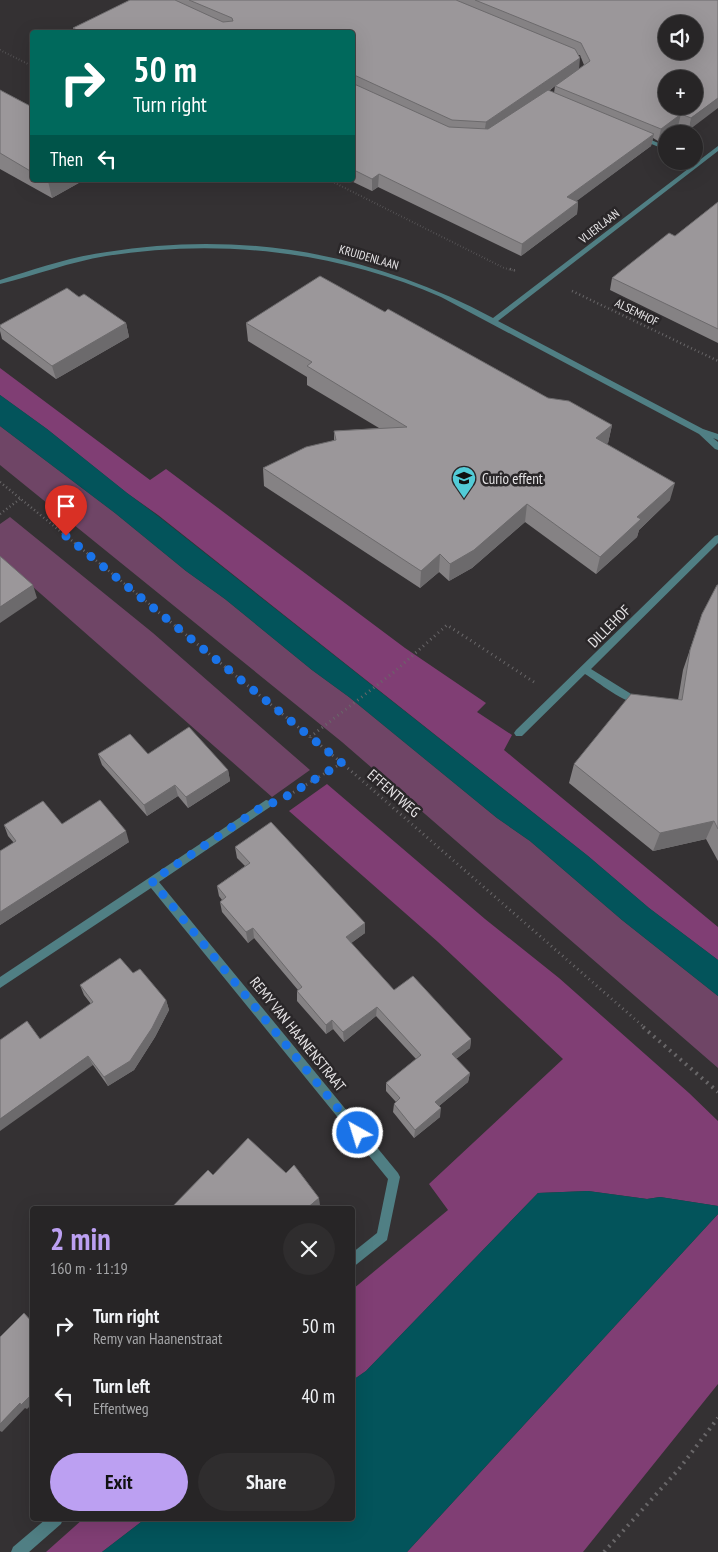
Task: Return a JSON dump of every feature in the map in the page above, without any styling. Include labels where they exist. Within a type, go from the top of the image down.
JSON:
[{"type":"street","points":[[632,134],[658,145]]},
{"type":"street","name":"VLIERLAAN","points":[[703,157],[718,148]]},
{"type":"street","name":"VLIERLAAN","points":[[493,321],[686,170]]},
{"type":"street","name":"KRUIDENLAAN","points":[[0,282],[42,267],[112,252],[175,244],[266,248],[318,255],[356,264],[420,285],[493,321],[700,431],[718,437]]},
{"type":"street","name":"KRUIDENLAAN","points":[[700,431],[718,447]]},
{"type":"street","name":"DILLEHOF","points":[[519,733],[558,697],[718,538]]},
{"type":"street","points":[[585,670],[634,700],[652,703]]},
{"type":"street","points":[[0,983],[266,804]]},
{"type":"street","name":"REMY VAN HAANENSTRAAT","points":[[152,881],[394,1177],[383,1236],[355,1259]]},
{"type":"street","points":[[18,1552],[54,1521]]},
{"type":"path","points":[[0,50],[30,65]]},
{"type":"path","points":[[333,182],[504,268],[548,279]]},
{"type":"path","name":"ALSEMHOF","points":[[548,279],[718,361]]},
{"type":"path","name":"EFFENTWEG","points":[[0,482],[342,763],[718,1092]]},
{"type":"path","points":[[0,514],[20,499]]},
{"type":"path","points":[[310,737],[394,672],[447,625],[558,697]]},
{"type":"path","points":[[266,804],[277,802],[342,763]]},
{"type":"path","points":[[604,1552],[679,1469],[718,1418]]},
{"type":"shaded area","points":[[0,368],[150,480],[166,469],[405,648],[486,703],[477,712],[512,735],[504,750],[718,927],[718,960],[649,908],[588,856],[158,515],[0,395]]},
{"type":"shaded area","points":[[0,426],[115,513],[186,571],[225,599],[312,670],[349,697],[497,818],[530,841],[622,920],[718,996],[718,1068],[342,742],[0,465]]},
{"type":"shaded area","points":[[10,517],[153,633],[310,770],[272,797],[0,558],[0,524]]},
{"type":"shaded area","points":[[327,784],[485,919],[559,978],[689,1093],[718,1121],[718,1206],[660,1197],[647,1199],[588,1191],[538,1193],[366,1371],[355,1379],[355,1287],[448,1210],[429,1184],[563,1059],[438,942],[289,811]]},
{"type":"shaded area","points":[[718,1214],[718,1384],[583,1552],[407,1552]]},
{"type":"shaded area","points":[[81,1521],[142,1521],[102,1552],[46,1552]]},
{"type":"water","points":[[0,395],[47,429],[158,516],[588,856],[649,908],[718,960],[718,996],[622,920],[530,841],[497,818],[349,697],[312,670],[225,599],[186,571],[115,513],[0,426]]},
{"type":"water","points":[[588,1191],[647,1199],[660,1197],[718,1206],[718,1214],[407,1552],[102,1552],[142,1521],[355,1521],[355,1379],[366,1371],[538,1193]]},
{"type":"building","points":[[130,0],[175,0],[223,22],[233,21],[232,18],[189,0],[456,0],[575,49],[580,58],[486,122],[452,120],[355,75],[355,30],[77,30],[73,28]]},
{"type":"building","points":[[475,0],[718,0],[718,98],[703,109],[703,70],[658,70],[658,115],[680,115],[666,125],[658,125],[658,128],[555,86],[590,61],[581,43]]},
{"type":"building","points":[[355,84],[449,127],[488,129],[548,90],[654,134],[567,197],[578,202],[522,244],[379,174],[372,179],[355,170]]},
{"type":"building","points":[[0,90],[30,106],[30,171],[0,153]]},
{"type":"building","points":[[684,115],[695,115],[691,118]]},
{"type":"building","points":[[718,202],[718,329],[612,278],[669,233],[675,236]]},
{"type":"building","points":[[320,276],[385,312],[388,309],[548,398],[569,401],[612,425],[596,438],[675,483],[637,517],[641,519],[600,557],[527,504],[474,550],[450,564],[440,554],[421,571],[263,468],[306,447],[336,440],[334,431],[407,427],[307,366],[312,362],[246,323]]},
{"type":"building","points":[[67,288],[79,297],[84,294],[126,323],[52,366],[0,327],[0,325]]},
{"type":"building","points":[[0,556],[33,585],[0,607]]},
{"type":"building","points":[[717,585],[718,829],[714,821],[660,833],[574,764],[631,694],[682,700],[690,650],[702,614]]},
{"type":"building","points":[[189,727],[228,770],[186,797],[175,785],[144,805],[98,754],[130,734],[148,754]]},
{"type":"building","points":[[100,800],[126,831],[0,912],[0,851],[16,841],[4,825],[43,801],[62,824]]},
{"type":"building","points":[[271,822],[365,923],[346,937],[394,990],[413,976],[471,1039],[452,1054],[470,1073],[435,1102],[441,1108],[415,1130],[394,1104],[400,1098],[386,1083],[421,1055],[377,1007],[343,1032],[332,1020],[326,1025],[297,991],[302,987],[253,928],[246,932],[220,902],[226,897],[217,886],[250,863],[235,847]]},
{"type":"building","points":[[120,958],[133,973],[140,969],[166,1000],[152,1028],[130,1061],[104,1077],[88,1056],[0,1119],[0,1040],[27,1021],[40,1039],[93,1002],[80,985]]},
{"type":"building","points":[[248,1138],[286,1173],[294,1165],[319,1198],[310,1206],[173,1206],[208,1170],[213,1175]]},
{"type":"building","points":[[24,1313],[30,1320],[30,1396],[21,1405],[20,1403],[0,1424],[0,1337]]},
{"type":"place","name":"Curio effent","points":[[464,499]]},
{"type":"route","points":[[66,536],[342,763],[277,802],[266,804],[152,881],[358,1133]]}]
